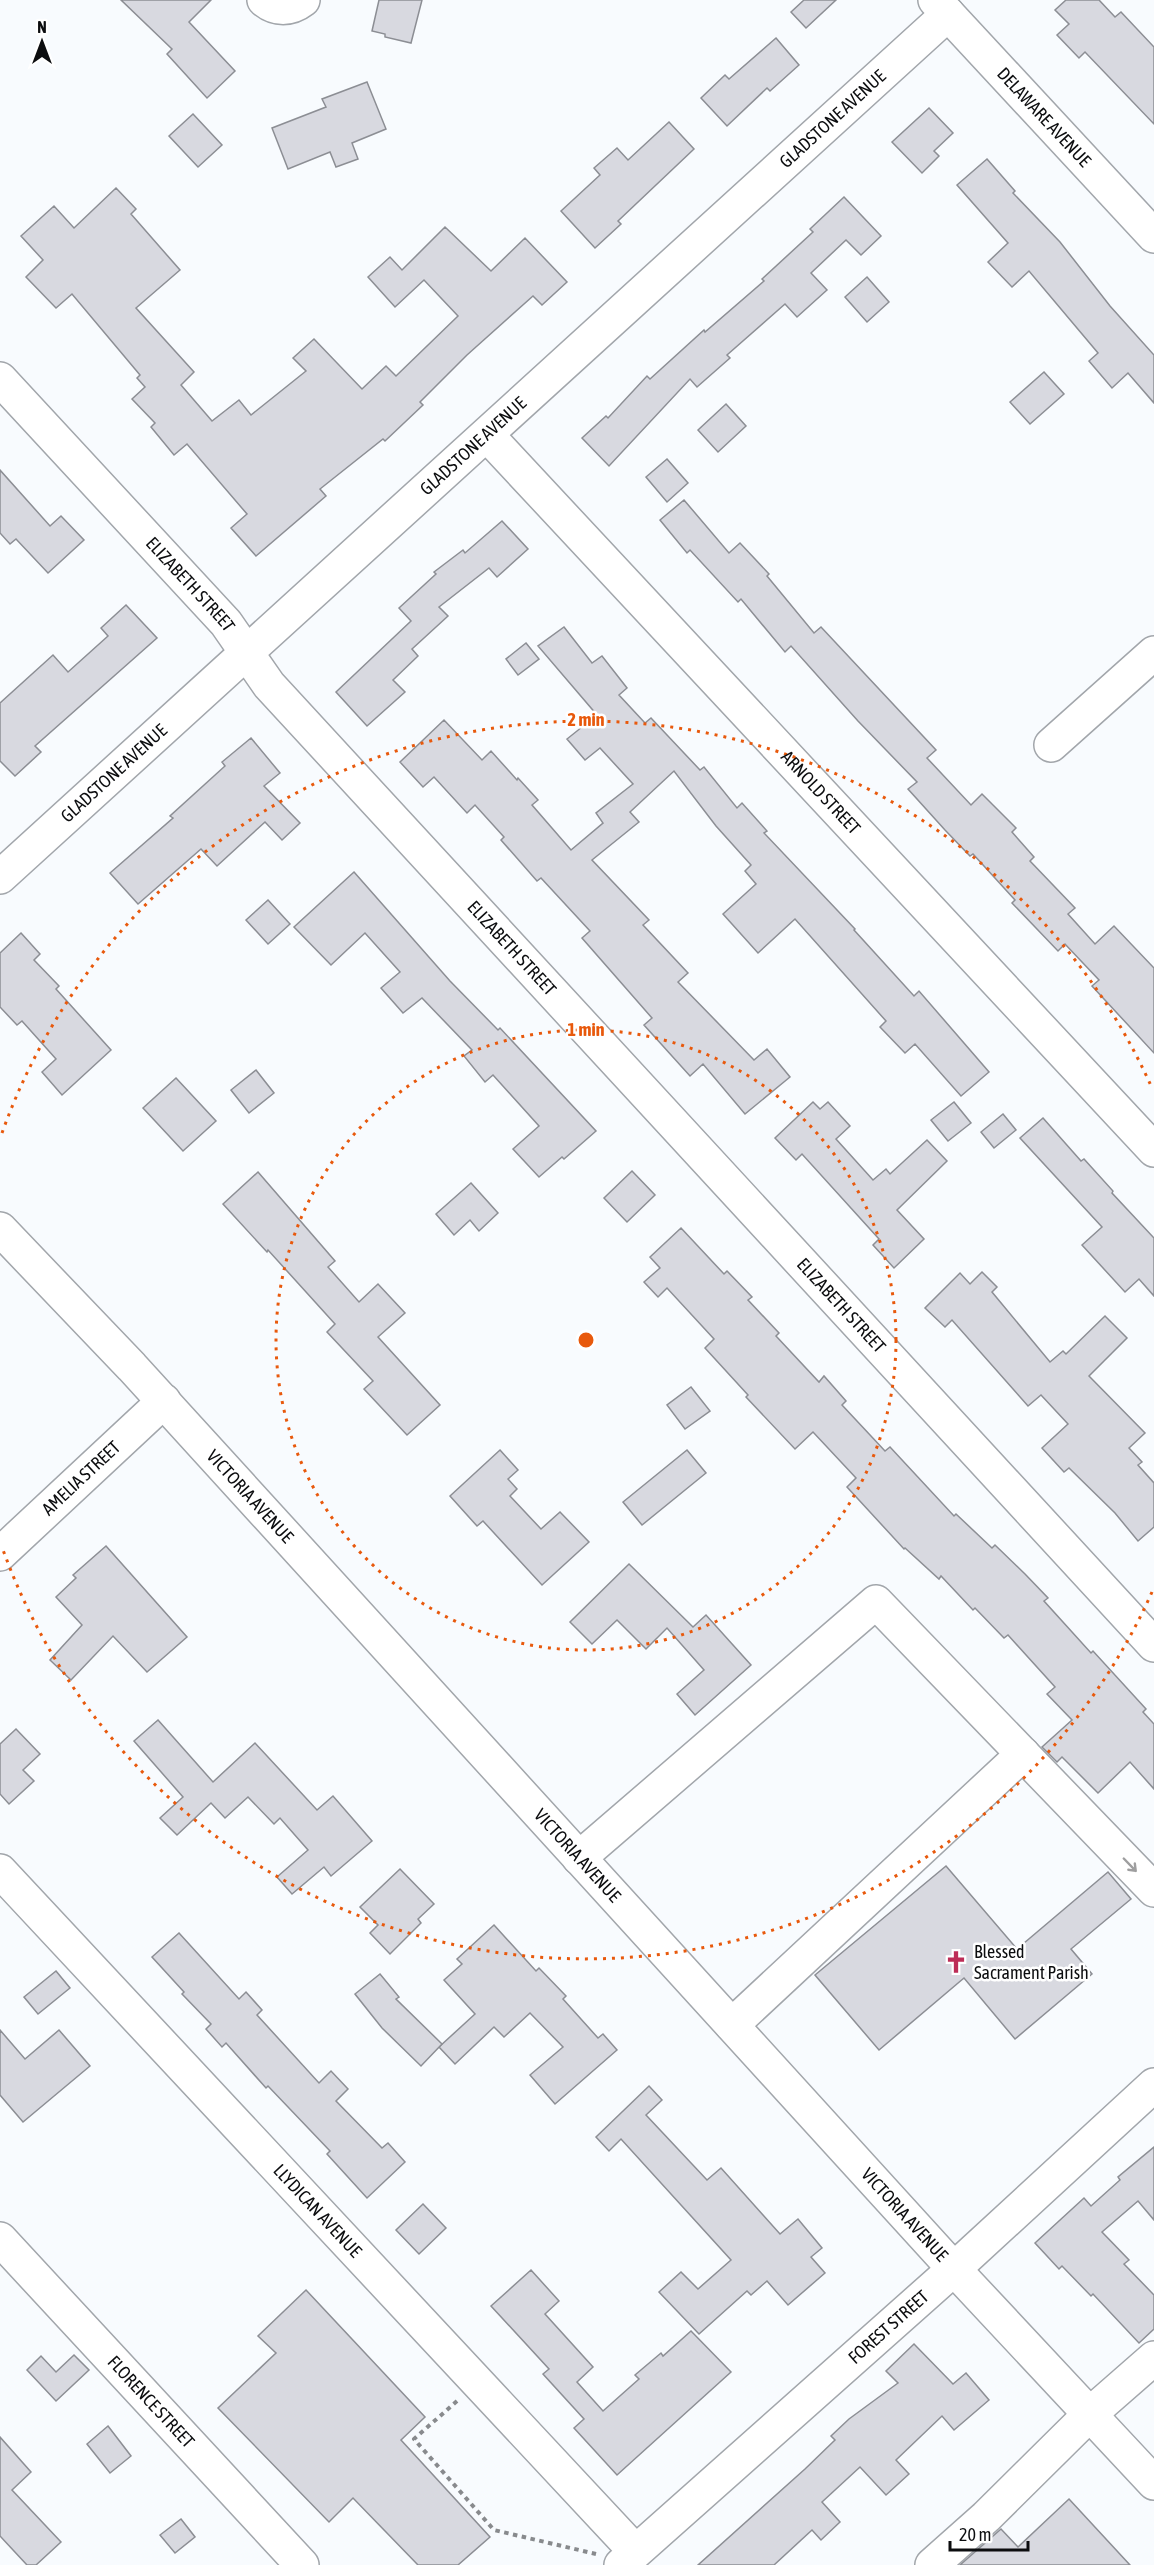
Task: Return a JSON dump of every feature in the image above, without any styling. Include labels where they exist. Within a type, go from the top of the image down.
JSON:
[{"type":"street","points":[[264,0],[283,8],[303,0]]},
{"type":"street","name":"DELAWARE AVENUE","points":[[942,7],[1154,236]]},
{"type":"street","name":"GLADSTONE AVENUE","points":[[0,877],[487,435],[942,7]]},
{"type":"street","name":"ELIZABETH STREET","points":[[0,379],[226,623],[269,685],[1154,1645]]},
{"type":"street","name":"ARNOLD STREET","points":[[487,435],[1154,1150]]},
{"type":"street","points":[[1051,746],[1154,653]]},
{"type":"street","name":"VICTORIA AVENUE","points":[[0,1229],[164,1401],[954,2270],[1154,2483]]},
{"type":"street","name":"AMELIA STREET","points":[[0,1554],[164,1401]]},
{"type":"street","points":[[579,1858],[876,1602],[1154,1890]]},
{"type":"street","points":[[732,2025],[1023,1754]]},
{"type":"street","name":"LLYDICAN AVENUE","points":[[0,1870],[620,2557]]},
{"type":"street","name":"FOREST STREET","points":[[620,2557],[954,2270],[1154,2085]]},
{"type":"street","name":"FLORENCE STREET","points":[[0,2239],[302,2565]]},
{"type":"street","points":[[932,2565],[986,2517],[1090,2414],[1154,2358]]},
{"type":"path","points":[[460,2398],[414,2439],[495,2530],[620,2557]]},
{"type":"building","points":[[121,0],[211,0],[189,22],[235,71],[207,98],[167,54],[172,49]]},
{"type":"building","points":[[379,0],[422,0],[411,43],[385,37],[385,34],[372,31]]},
{"type":"building","points":[[804,0],[836,0],[806,28],[791,12]]},
{"type":"building","points":[[1066,0],[1099,0],[1115,17],[1121,12],[1154,47],[1154,124],[1085,52],[1079,58],[1057,35],[1069,24],[1055,10]]},
{"type":"building","points":[[776,38],[799,65],[770,91],[767,88],[727,126],[701,98],[725,75],[729,79]]},
{"type":"building","points":[[367,82],[386,129],[352,143],[358,159],[336,167],[330,152],[288,169],[272,128],[326,107],[322,99]]},
{"type":"building","points":[[929,108],[953,133],[934,151],[939,156],[922,173],[892,142]]},
{"type":"building","points":[[193,114],[222,145],[198,167],[169,136]]},
{"type":"building","points":[[669,122],[694,149],[618,221],[621,224],[595,248],[561,211],[600,175],[594,168],[617,148],[628,160]]},
{"type":"building","points":[[987,159],[1015,191],[1013,193],[1060,242],[1110,306],[1154,355],[1154,403],[1128,373],[1112,388],[1089,361],[1098,353],[1029,271],[1012,287],[988,262],[1008,243],[957,185]]},
{"type":"building","points":[[116,188],[136,209],[131,214],[180,270],[136,308],[194,372],[181,385],[212,421],[239,400],[251,415],[306,371],[293,358],[314,339],[362,389],[386,366],[396,376],[458,316],[424,280],[395,307],[368,277],[390,257],[402,270],[445,227],[491,271],[525,238],[567,282],[542,305],[533,296],[467,355],[420,402],[423,405],[385,441],[383,439],[320,489],[326,496],[256,556],[231,528],[247,514],[187,444],[174,455],[151,427],[155,423],[132,399],[145,387],[137,378],[140,375],[72,294],[56,308],[26,277],[43,260],[21,236],[54,206],[74,228]]},
{"type":"building","points":[[844,197],[881,236],[861,255],[846,240],[811,273],[827,290],[797,317],[785,304],[727,355],[730,358],[697,387],[690,379],[609,466],[582,438],[606,416],[608,418],[647,376],[650,379],[704,330],[705,332],[764,281],[762,279],[813,232],[810,229]]},
{"type":"building","points":[[867,277],[889,302],[867,322],[845,297]]},
{"type":"building","points":[[1044,372],[1064,394],[1030,424],[1010,402]]},
{"type":"building","points":[[726,404],[746,426],[718,452],[698,430]]},
{"type":"building","points":[[667,459],[688,483],[667,502],[646,477]]},
{"type":"building","points":[[0,470],[50,526],[61,516],[84,540],[48,573],[16,539],[10,544],[0,533]]},
{"type":"building","points":[[684,500],[729,553],[740,543],[769,574],[767,576],[814,633],[821,627],[936,750],[927,758],[971,805],[982,794],[1016,828],[1012,832],[1034,857],[1030,861],[1075,908],[1068,914],[1095,944],[1114,926],[1154,968],[1154,1053],[1092,986],[1099,980],[1065,944],[1058,951],[1012,903],[1015,900],[973,854],[970,856],[908,789],[917,782],[858,721],[791,646],[785,652],[741,599],[738,602],[690,550],[687,553],[660,520]]},
{"type":"building","points":[[502,521],[528,549],[497,577],[489,568],[439,607],[448,616],[412,649],[418,656],[393,680],[405,692],[367,726],[336,692],[411,621],[399,608],[436,574],[434,572],[463,550],[465,553]]},
{"type":"building","points":[[126,605],[157,638],[35,746],[41,752],[15,776],[0,761],[0,703],[53,655],[68,672],[108,636],[101,628]]},
{"type":"building","points":[[564,627],[592,663],[602,656],[627,688],[619,695],[645,723],[651,718],[700,770],[704,767],[737,808],[742,803],[767,831],[764,833],[855,929],[914,996],[919,991],[989,1072],[961,1096],[915,1044],[905,1053],[880,1027],[886,1021],[795,919],[758,953],[723,914],[756,884],[745,871],[751,865],[716,826],[674,771],[630,812],[639,822],[592,860],[649,920],[643,925],[688,973],[678,982],[754,1060],[767,1049],[790,1077],[745,1114],[703,1064],[690,1076],[644,1025],[652,1018],[582,938],[590,931],[541,878],[537,881],[501,840],[504,837],[475,805],[467,813],[434,777],[423,787],[400,762],[444,720],[482,760],[491,751],[517,780],[518,778],[538,800],[532,805],[571,850],[603,823],[596,813],[633,784],[600,748],[585,760],[567,739],[597,715],[538,646]]},
{"type":"building","points":[[526,643],[539,659],[518,675],[506,659]]},
{"type":"building","points":[[251,738],[280,773],[264,786],[300,823],[282,840],[265,822],[217,866],[201,849],[138,904],[110,873],[173,818],[170,816],[225,766],[222,762]]},
{"type":"building","points":[[354,872],[450,981],[498,1030],[500,1028],[596,1131],[539,1177],[513,1149],[539,1126],[493,1075],[485,1082],[464,1056],[472,1050],[422,998],[403,1013],[381,988],[400,972],[365,933],[331,965],[294,927]]},
{"type":"building","points":[[268,900],[290,924],[268,944],[246,920]]},
{"type":"building","points":[[21,933],[40,954],[34,960],[59,986],[56,989],[111,1050],[62,1095],[42,1072],[56,1059],[22,1021],[17,1025],[0,1007],[0,953]]},
{"type":"building","points":[[256,1070],[274,1093],[249,1113],[231,1090]]},
{"type":"building","points":[[176,1078],[216,1121],[183,1151],[143,1108]]},
{"type":"building","points":[[813,1102],[820,1109],[828,1102],[850,1126],[836,1139],[873,1180],[886,1169],[890,1174],[927,1140],[947,1161],[897,1210],[924,1239],[894,1268],[873,1245],[879,1239],[802,1154],[796,1160],[775,1138]]},
{"type":"building","points":[[954,1102],[971,1123],[948,1141],[931,1120]]},
{"type":"building","points":[[1003,1114],[1016,1130],[994,1148],[981,1132]]},
{"type":"building","points":[[1043,1118],[1081,1161],[1084,1159],[1154,1238],[1154,1296],[1139,1279],[1125,1292],[1082,1245],[1102,1227],[1020,1138]]},
{"type":"building","points":[[632,1171],[655,1195],[627,1222],[604,1198]]},
{"type":"building","points":[[258,1172],[335,1261],[328,1267],[359,1302],[378,1284],[405,1313],[378,1337],[440,1405],[407,1435],[364,1389],[373,1381],[327,1332],[335,1324],[223,1204]]},
{"type":"building","points":[[471,1183],[498,1213],[479,1231],[470,1220],[454,1235],[436,1214]]},
{"type":"building","points":[[681,1228],[724,1274],[727,1271],[752,1297],[748,1300],[779,1333],[776,1336],[819,1382],[824,1376],[846,1401],[842,1405],[885,1451],[890,1447],[954,1516],[956,1514],[992,1548],[995,1545],[1025,1574],[1048,1598],[1044,1601],[1146,1709],[1143,1712],[1154,1724],[1154,1789],[1130,1762],[1098,1793],[1062,1757],[1057,1762],[1042,1747],[1072,1720],[1047,1694],[1055,1687],[1008,1635],[1004,1638],[941,1576],[939,1579],[904,1549],[847,1487],[856,1478],[813,1432],[795,1449],[746,1397],[748,1395],[705,1348],[714,1339],[667,1288],[658,1297],[644,1282],[660,1268],[650,1257]]},
{"type":"building","points":[[982,1272],[997,1287],[992,1292],[1050,1362],[1063,1351],[1066,1354],[1105,1316],[1127,1338],[1089,1376],[1145,1433],[1129,1448],[1142,1462],[1138,1465],[1154,1483],[1154,1527],[1138,1541],[1115,1513],[1069,1468],[1064,1472],[1042,1448],[1068,1424],[1041,1395],[1028,1406],[952,1320],[945,1327],[925,1308],[960,1273],[970,1284]]},
{"type":"building","points":[[691,1387],[710,1411],[685,1429],[667,1405]]},
{"type":"building","points":[[500,1450],[518,1470],[508,1479],[517,1489],[510,1496],[541,1529],[560,1512],[589,1542],[542,1585],[483,1521],[477,1526],[450,1496]]},
{"type":"building","points":[[687,1450],[706,1473],[642,1525],[623,1502]]},
{"type":"building","points":[[106,1546],[187,1637],[147,1672],[113,1636],[71,1680],[50,1660],[82,1625],[56,1597],[76,1578],[73,1575]]},
{"type":"building","points":[[629,1564],[693,1627],[706,1615],[751,1665],[695,1715],[677,1694],[704,1670],[667,1628],[646,1649],[617,1620],[592,1644],[570,1622]]},
{"type":"building","points":[[158,1720],[213,1782],[255,1743],[317,1810],[333,1796],[372,1841],[331,1876],[324,1867],[292,1894],[277,1877],[308,1850],[280,1818],[274,1824],[248,1797],[225,1818],[211,1803],[177,1835],[160,1818],[183,1797],[134,1741]]},
{"type":"building","points":[[16,1729],[40,1754],[23,1770],[34,1781],[9,1804],[0,1794],[0,1744]]},
{"type":"building","name":"Blessed Sacrament Parish","points":[[946,1866],[1017,1949],[1108,1872],[1131,1899],[1071,1949],[1092,1974],[1015,2039],[964,1978],[879,2050],[815,1975]]},
{"type":"building","points":[[400,1869],[434,1904],[418,1919],[421,1923],[390,1954],[370,1933],[378,1925],[360,1907]]},
{"type":"building","points":[[494,1925],[536,1971],[539,1968],[566,1996],[563,1999],[598,2038],[603,2034],[617,2050],[555,2104],[530,2075],[563,2047],[530,2013],[504,2037],[494,2027],[455,2064],[439,2047],[475,2014],[444,1980],[462,1964],[457,1959]]},
{"type":"building","points":[[179,1933],[239,1999],[246,1992],[262,2010],[257,2015],[319,2083],[331,2071],[348,2089],[336,2101],[382,2148],[388,2143],[405,2162],[367,2198],[327,2154],[330,2151],[268,2086],[266,2088],[226,2043],[222,2047],[206,2029],[211,2024],[182,1994],[184,1992],[152,1957]]},
{"type":"building","points":[[56,1971],[70,1988],[38,2014],[24,1997]]},
{"type":"building","points":[[380,1974],[399,1997],[396,1999],[442,2044],[421,2066],[382,2028],[355,1994]]},
{"type":"building","points":[[0,2030],[25,2059],[59,2030],[90,2066],[23,2122],[0,2095]]},
{"type":"building","points":[[649,2086],[662,2100],[646,2115],[707,2180],[721,2168],[780,2234],[798,2219],[822,2248],[811,2257],[825,2273],[788,2305],[767,2281],[751,2295],[747,2291],[699,2334],[659,2292],[681,2272],[698,2289],[731,2260],[621,2139],[609,2151],[596,2137]]},
{"type":"building","points":[[1154,2147],[1154,2220],[1138,2201],[1102,2232],[1129,2260],[1124,2264],[1154,2295],[1154,2329],[1139,2343],[1093,2294],[1091,2296],[1062,2266],[1059,2269],[1035,2243],[1084,2198],[1091,2206],[1120,2180],[1118,2177]]},
{"type":"building","points":[[423,2204],[446,2228],[419,2254],[396,2230]]},
{"type":"building","points":[[531,2270],[559,2301],[545,2314],[593,2367],[577,2382],[603,2411],[639,2379],[635,2375],[661,2353],[663,2356],[691,2331],[731,2372],[617,2475],[574,2428],[584,2419],[543,2374],[549,2369],[491,2306]]},
{"type":"building","points":[[306,2290],[425,2417],[401,2440],[490,2537],[458,2565],[418,2565],[353,2498],[329,2522],[218,2408],[276,2353],[258,2336]]},
{"type":"building","points":[[914,2344],[953,2384],[966,2373],[989,2400],[954,2430],[942,2416],[896,2460],[909,2474],[886,2495],[860,2467],[822,2502],[840,2522],[821,2540],[812,2530],[774,2565],[698,2565],[835,2440],[831,2436],[849,2419],[898,2383],[886,2371]]},
{"type":"building","points":[[74,2355],[89,2370],[56,2401],[27,2370],[41,2356],[56,2372]]},
{"type":"building","points":[[108,2426],[131,2456],[110,2473],[87,2444]]},
{"type":"building","points":[[0,2437],[31,2472],[12,2490],[61,2542],[36,2565],[27,2565],[0,2536]]},
{"type":"building","points":[[1069,2499],[1130,2565],[960,2565],[1001,2529],[1018,2547]]},
{"type":"building","points":[[181,2519],[195,2537],[175,2553],[160,2535]]},
{"type":"place","name":"Blessed Sacrament Parish","points":[[956,1962]]}]
